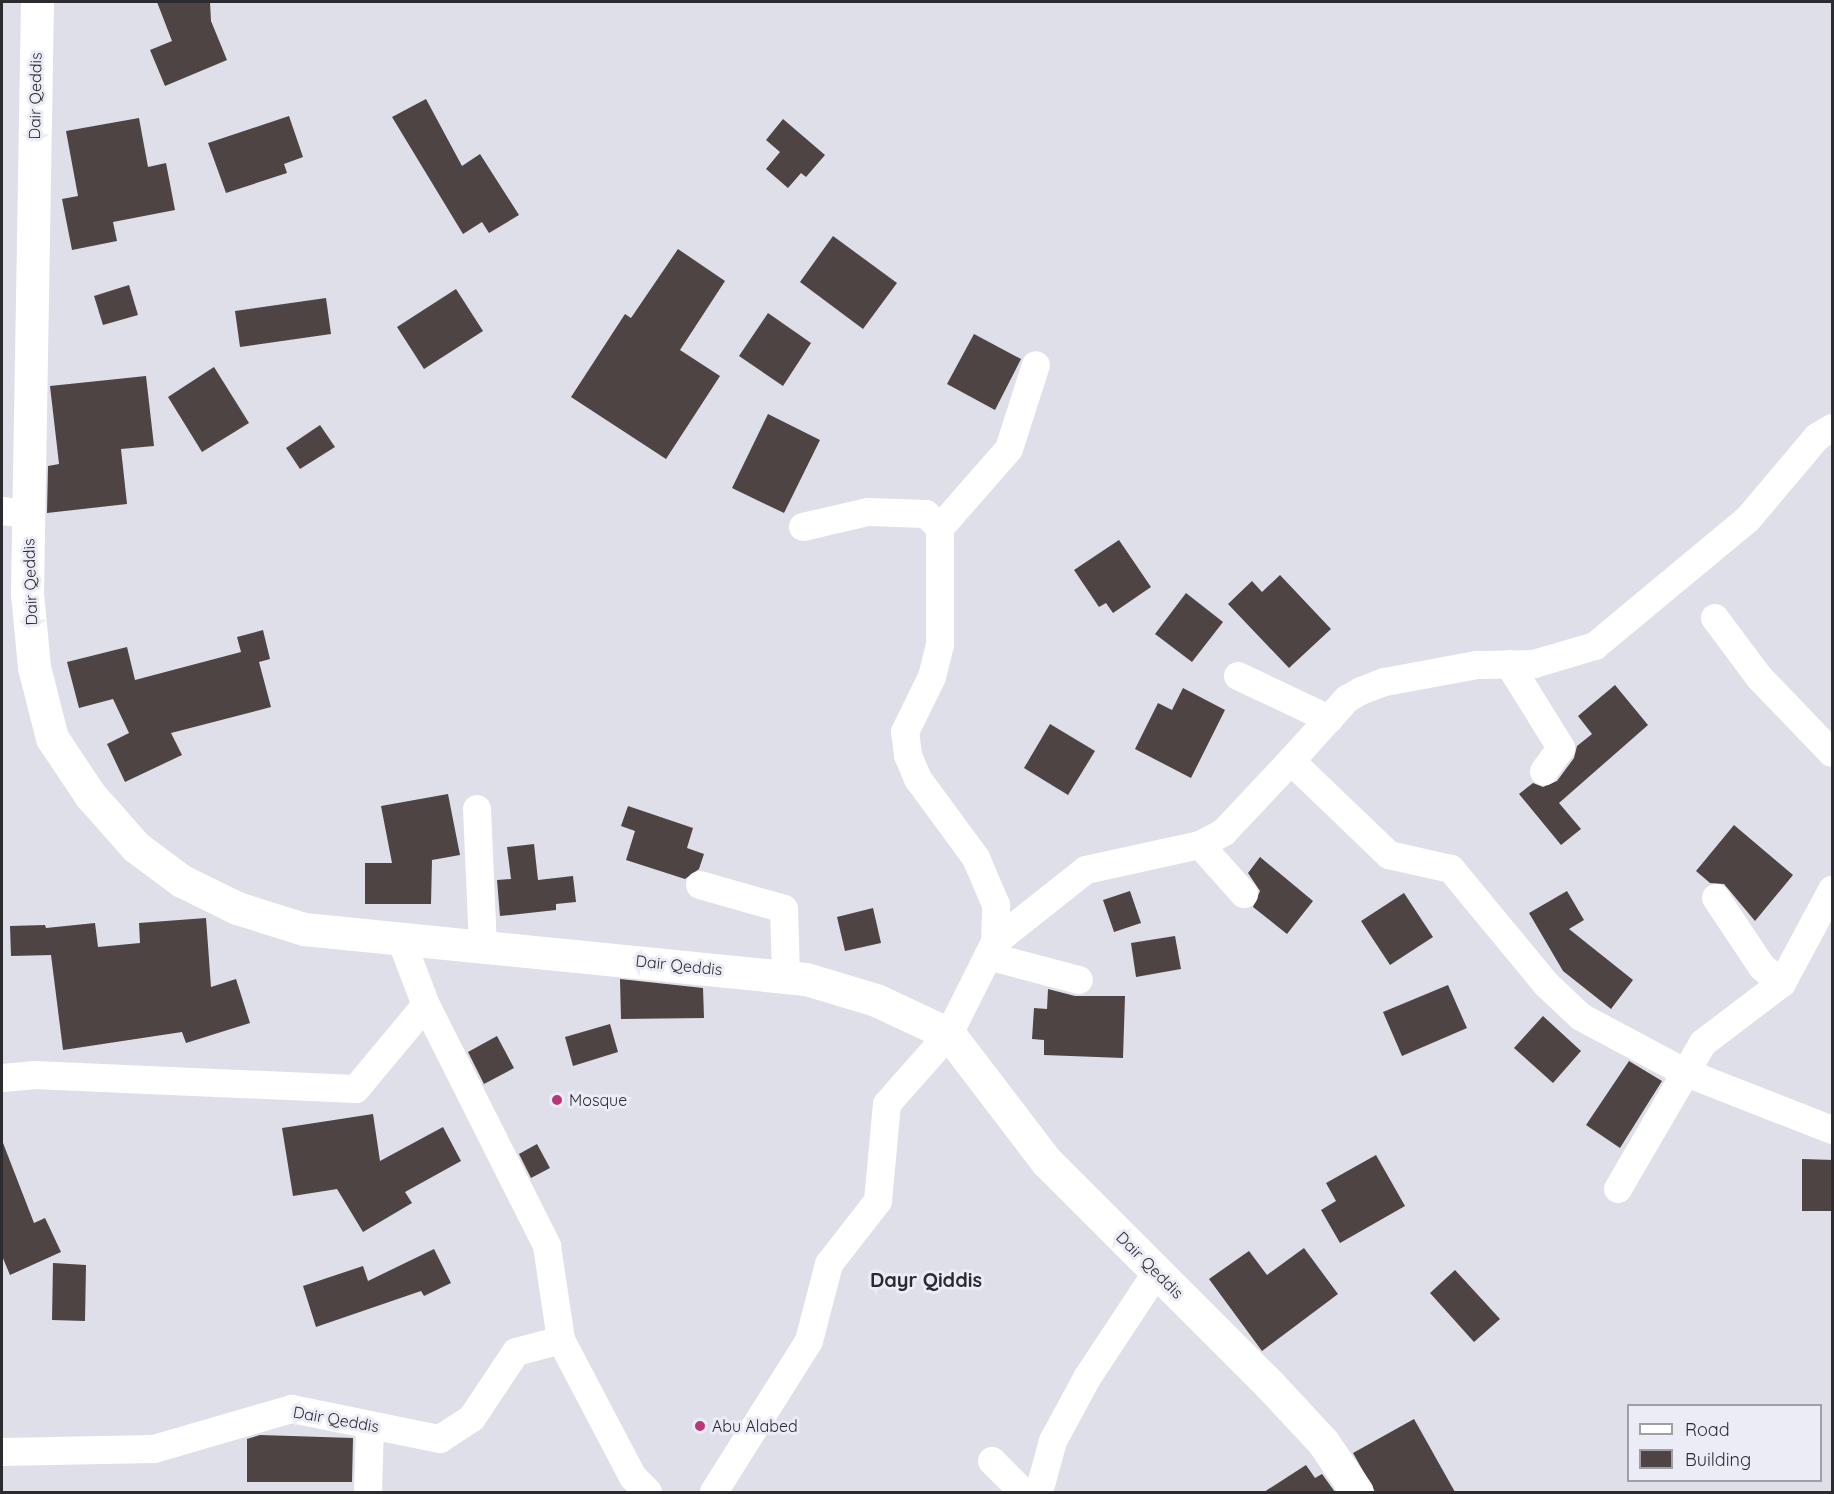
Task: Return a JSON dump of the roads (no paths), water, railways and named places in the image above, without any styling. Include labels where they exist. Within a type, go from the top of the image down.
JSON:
[{"type":"main road","name":"Dair Qeddis","points":[[37,2],[15,513],[27,593],[34,667],[52,738],[90,795],[136,847],[182,881],[237,908],[304,929],[786,976],[876,1000],[949,1034],[1047,1162],[1323,1442],[1357,1492]]},
{"type":"street","points":[[714,1492],[809,1341],[829,1264],[878,1201],[887,1104],[949,1034],[992,949],[996,905],[976,858],[918,779],[908,755],[905,732],[932,677],[940,645],[940,528],[1009,449],[1036,365]]},
{"type":"street","points":[[992,949],[1086,870],[1200,846],[1224,832],[1347,699],[1385,682],[1477,665],[1534,664],[1595,646],[1748,519],[1817,437],[1833,428]]},
{"type":"street","points":[[803,527],[868,512],[926,514],[940,528]]},
{"type":"street","points":[[1715,618],[1759,677],[1833,753]]},
{"type":"street","points":[[1509,664],[1561,748],[1544,771]]},
{"type":"street","points":[[1238,676],[1329,719]]},
{"type":"street","points":[[1292,761],[1389,855],[1451,869],[1546,984],[1581,1017],[1684,1072],[1833,1130]]},
{"type":"street","points":[[477,809],[483,945]]},
{"type":"street","points":[[1200,846],[1244,894]]},
{"type":"street","points":[[700,885],[784,909],[786,976]]},
{"type":"street","points":[[1617,1189],[1684,1072],[1703,1044],[1782,983],[1833,890]]},
{"type":"street","points":[[1716,898],[1762,967],[1782,983]]},
{"type":"street","points":[[400,937],[426,1005],[547,1246],[561,1340],[633,1477],[648,1492]]},
{"type":"street","points":[[992,949],[1079,980]]},
{"type":"street","points":[[2,1078],[34,1075],[356,1089],[426,1005]]},
{"type":"street","points":[[1039,1492],[1053,1441],[1087,1378],[1157,1272]]},
{"type":"street","name":"Dair Qeddis","points":[[2,1452],[154,1449],[291,1409],[440,1439],[472,1418],[516,1352],[561,1340]]},
{"type":"street","points":[[368,1492],[370,1425]]},
{"type":"street","points":[[992,1461],[1023,1492]]},
{"type":"place","name":"Mosque","points":[[557,1100]]},
{"type":"place","name":"Abu Alabed","points":[[700,1426]]},
{"type":"district","name":"Dayr Qiddis","points":[[926,1279]]}]
